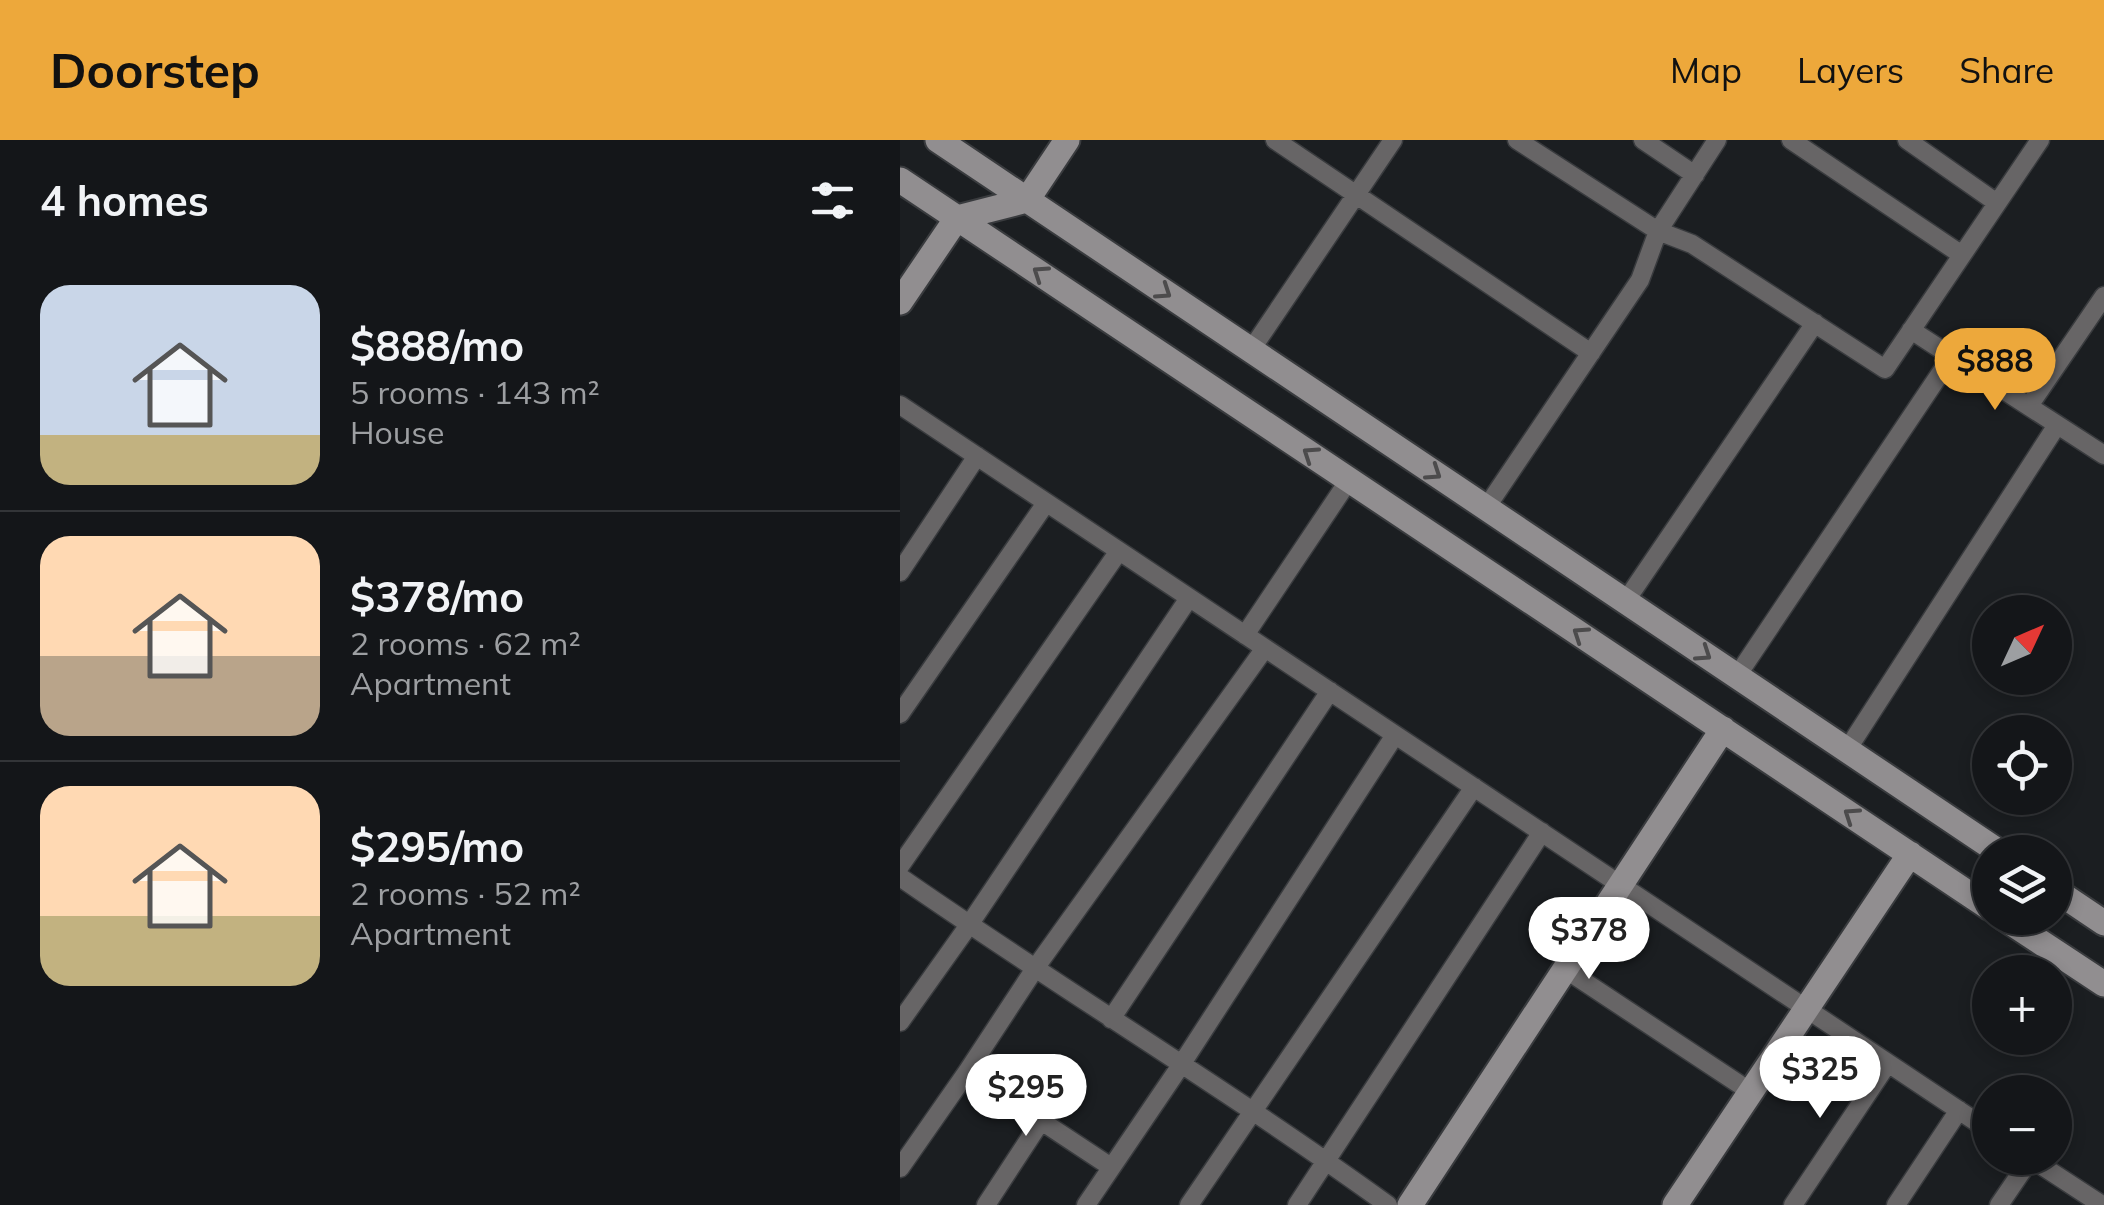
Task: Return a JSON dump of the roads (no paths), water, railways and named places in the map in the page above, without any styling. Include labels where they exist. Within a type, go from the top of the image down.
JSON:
[{"type":"main road","points":[[938,140],[1974,835]]},
{"type":"main road","points":[[900,302],[957,218],[1027,200],[1066,140]]},
{"type":"main road","points":[[900,180],[1972,896]]},
{"type":"main road","points":[[1410,1205],[1723,730]]},
{"type":"main road","points":[[1675,1205],[1910,854]]},
{"type":"main road","points":[[2072,901],[2104,923]]},
{"type":"main road","points":[[2030,935],[2104,984]]},
{"type":"street","points":[[1275,140],[1591,353]]},
{"type":"street","points":[[1251,350],[1393,140]]},
{"type":"street","points":[[1518,140],[1658,232],[1692,244],[1884,369],[2040,140]]},
{"type":"street","points":[[1643,140],[1695,174]]},
{"type":"street","points":[[1486,508],[1640,280],[1658,232],[1717,140]]},
{"type":"street","points":[[1792,140],[1962,254]]},
{"type":"street","points":[[1907,140],[1998,203]]},
{"type":"street","points":[[2029,406],[2104,296]]},
{"type":"street","points":[[1626,602],[1815,324]]},
{"type":"street","points":[[1912,330],[2104,455]]},
{"type":"street","points":[[1736,676],[1952,356]]},
{"type":"street","points":[[900,405],[1972,1119]]},
{"type":"street","points":[[1846,750],[2057,425]]},
{"type":"street","points":[[900,572],[977,456]]},
{"type":"street","points":[[1245,635],[1349,480]]},
{"type":"street","points":[[900,714],[1046,503]]},
{"type":"street","points":[[900,866],[1119,551]]},
{"type":"street","points":[[900,1022],[1189,598]]},
{"type":"street","points":[[900,1168],[1036,966],[1265,648]]},
{"type":"street","points":[[1110,1019],[1330,692]]},
{"type":"street","points":[[1086,1205],[1396,735]]},
{"type":"street","points":[[1188,1205],[1474,787]]},
{"type":"street","points":[[1297,1205],[1542,832]]},
{"type":"street","points":[[900,877],[1327,1160],[1388,1205]]},
{"type":"street","points":[[1565,969],[1751,1092]]},
{"type":"street","points":[[1792,1205],[1888,1062]]},
{"type":"street","points":[[968,1072],[1111,1167]]},
{"type":"street","points":[[1896,1205],[1959,1110]]},
{"type":"street","points":[[986,1205],[1041,1120]]},
{"type":"street","points":[[1998,1205],[2019,1175]]},
{"type":"street","points":[[2056,1175],[2100,1205]]}]
